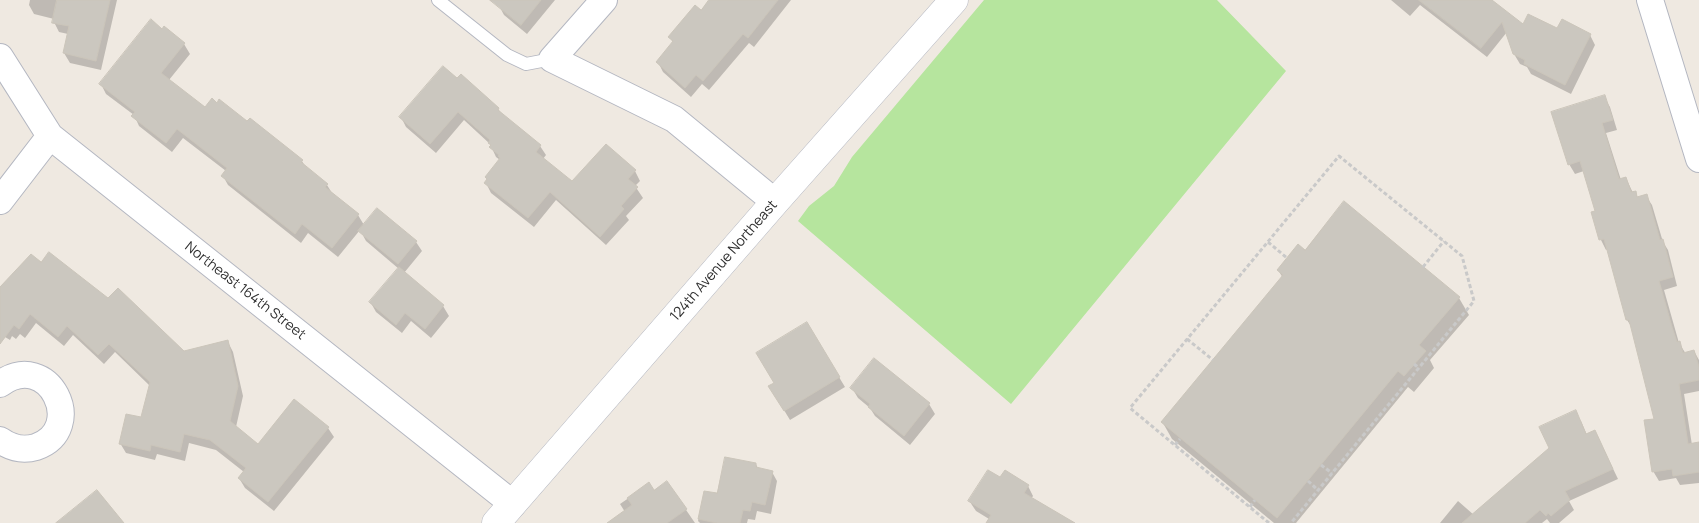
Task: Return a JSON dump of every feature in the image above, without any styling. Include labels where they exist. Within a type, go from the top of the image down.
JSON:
[{"type":"street","points":[[604,0],[552,59],[674,119],[775,202]]},
{"type":"street","name":"124th Avenue Northeast","points":[[504,513],[954,0]]},
{"type":"street","points":[[1650,0],[1699,159]]},
{"type":"street","name":"Northeast 164th Street","points":[[0,57],[50,136],[504,513]]},
{"type":"street","points":[[0,201],[50,136]]},
{"type":"street","points":[[0,384],[18,375],[29,375],[41,379],[57,395],[61,406],[61,418],[58,428],[51,438],[41,445],[18,449],[0,440]]},
{"type":"lane","points":[[438,0],[507,55],[526,64],[552,59]]},
{"type":"path","points":[[1269,523],[1130,408],[1339,156],[1462,256],[1474,301],[1291,523]]},
{"type":"path","points":[[1423,267],[1444,241]]},
{"type":"path","points":[[1268,242],[1287,258]]},
{"type":"path","points":[[1187,339],[1213,360]]},
{"type":"path","points":[[1414,364],[1419,368]]},
{"type":"path","points":[[1175,446],[1180,439]]},
{"type":"path","points":[[1321,465],[1332,474]]},
{"type":"path","points":[[1308,481],[1318,490]]},
{"type":"path","points":[[1250,507],[1256,500]]},
{"type":"green space","points":[[984,0],[1217,0],[1286,71],[1011,404],[798,221],[809,206],[834,186],[852,157]]},
{"type":"building","points":[[57,0],[110,0],[96,61],[63,53],[69,26],[52,23]]},
{"type":"building","points":[[490,0],[541,0],[521,25]]},
{"type":"building","points":[[709,0],[778,0],[748,38],[743,34],[703,81],[696,75],[685,88],[656,62],[673,41],[668,37],[695,5],[701,10]]},
{"type":"building","points":[[1419,0],[1492,0],[1523,24],[1528,14],[1557,28],[1562,19],[1591,34],[1565,85],[1524,64],[1525,60],[1513,54],[1502,22],[1481,48]]},
{"type":"building","points":[[151,19],[162,29],[164,26],[185,43],[161,73],[205,107],[212,98],[217,103],[219,99],[247,121],[250,118],[303,160],[301,162],[328,184],[325,187],[359,214],[332,248],[302,224],[295,234],[221,176],[227,168],[177,129],[166,143],[131,116],[135,112],[99,84]]},
{"type":"building","points":[[443,66],[457,78],[461,74],[499,108],[498,110],[541,145],[536,152],[572,181],[606,144],[636,170],[628,179],[638,187],[621,206],[624,209],[600,237],[550,192],[528,218],[484,183],[487,179],[485,177],[500,158],[499,155],[489,147],[491,145],[488,143],[490,140],[458,112],[430,144],[399,117]]},
{"type":"building","points":[[1605,95],[1613,120],[1602,123],[1619,179],[1626,177],[1631,192],[1636,191],[1637,197],[1647,194],[1660,240],[1663,239],[1673,277],[1659,281],[1672,327],[1677,342],[1680,341],[1683,353],[1694,350],[1699,367],[1699,380],[1679,384],[1688,444],[1699,442],[1699,472],[1673,476],[1672,469],[1652,472],[1644,420],[1654,419],[1629,320],[1626,320],[1604,239],[1599,240],[1591,212],[1595,211],[1580,161],[1568,165],[1551,112]]},
{"type":"building","points":[[1344,201],[1460,297],[1419,345],[1426,351],[1404,376],[1398,371],[1277,518],[1161,422],[1283,275],[1277,270],[1298,244],[1305,250]]},
{"type":"building","points":[[377,208],[417,241],[398,264],[358,231]]},
{"type":"building","points":[[49,252],[108,298],[118,288],[184,351],[228,340],[238,386],[230,421],[258,444],[294,399],[329,427],[268,502],[238,478],[246,468],[210,440],[184,434],[180,452],[151,445],[150,451],[119,444],[126,414],[141,417],[150,382],[109,344],[98,355],[67,326],[58,337],[30,314],[19,329],[14,325],[0,344],[0,287],[31,254],[41,262]]},
{"type":"building","points":[[399,267],[444,305],[425,329],[405,313],[396,325],[369,302]]},
{"type":"building","points":[[807,322],[840,377],[784,411],[768,386],[774,383],[756,353]]},
{"type":"building","points":[[874,358],[930,403],[904,436],[868,407],[870,404],[850,388]]},
{"type":"building","points":[[1576,410],[1586,434],[1595,430],[1613,469],[1565,491],[1570,500],[1551,516],[1548,513],[1546,516],[1540,510],[1525,523],[1462,523],[1549,448],[1539,427]]},
{"type":"building","points":[[725,457],[756,463],[756,467],[773,471],[765,505],[752,502],[750,511],[743,510],[740,523],[717,523],[698,519],[704,491],[717,493]]},
{"type":"building","points":[[988,470],[1000,477],[1005,470],[1029,485],[1024,493],[1075,523],[986,523],[991,515],[968,501]]},
{"type":"building","points":[[667,481],[687,509],[667,523],[607,523],[632,505],[627,498],[649,482],[654,490]]},
{"type":"building","points":[[97,490],[124,523],[56,523]]}]
